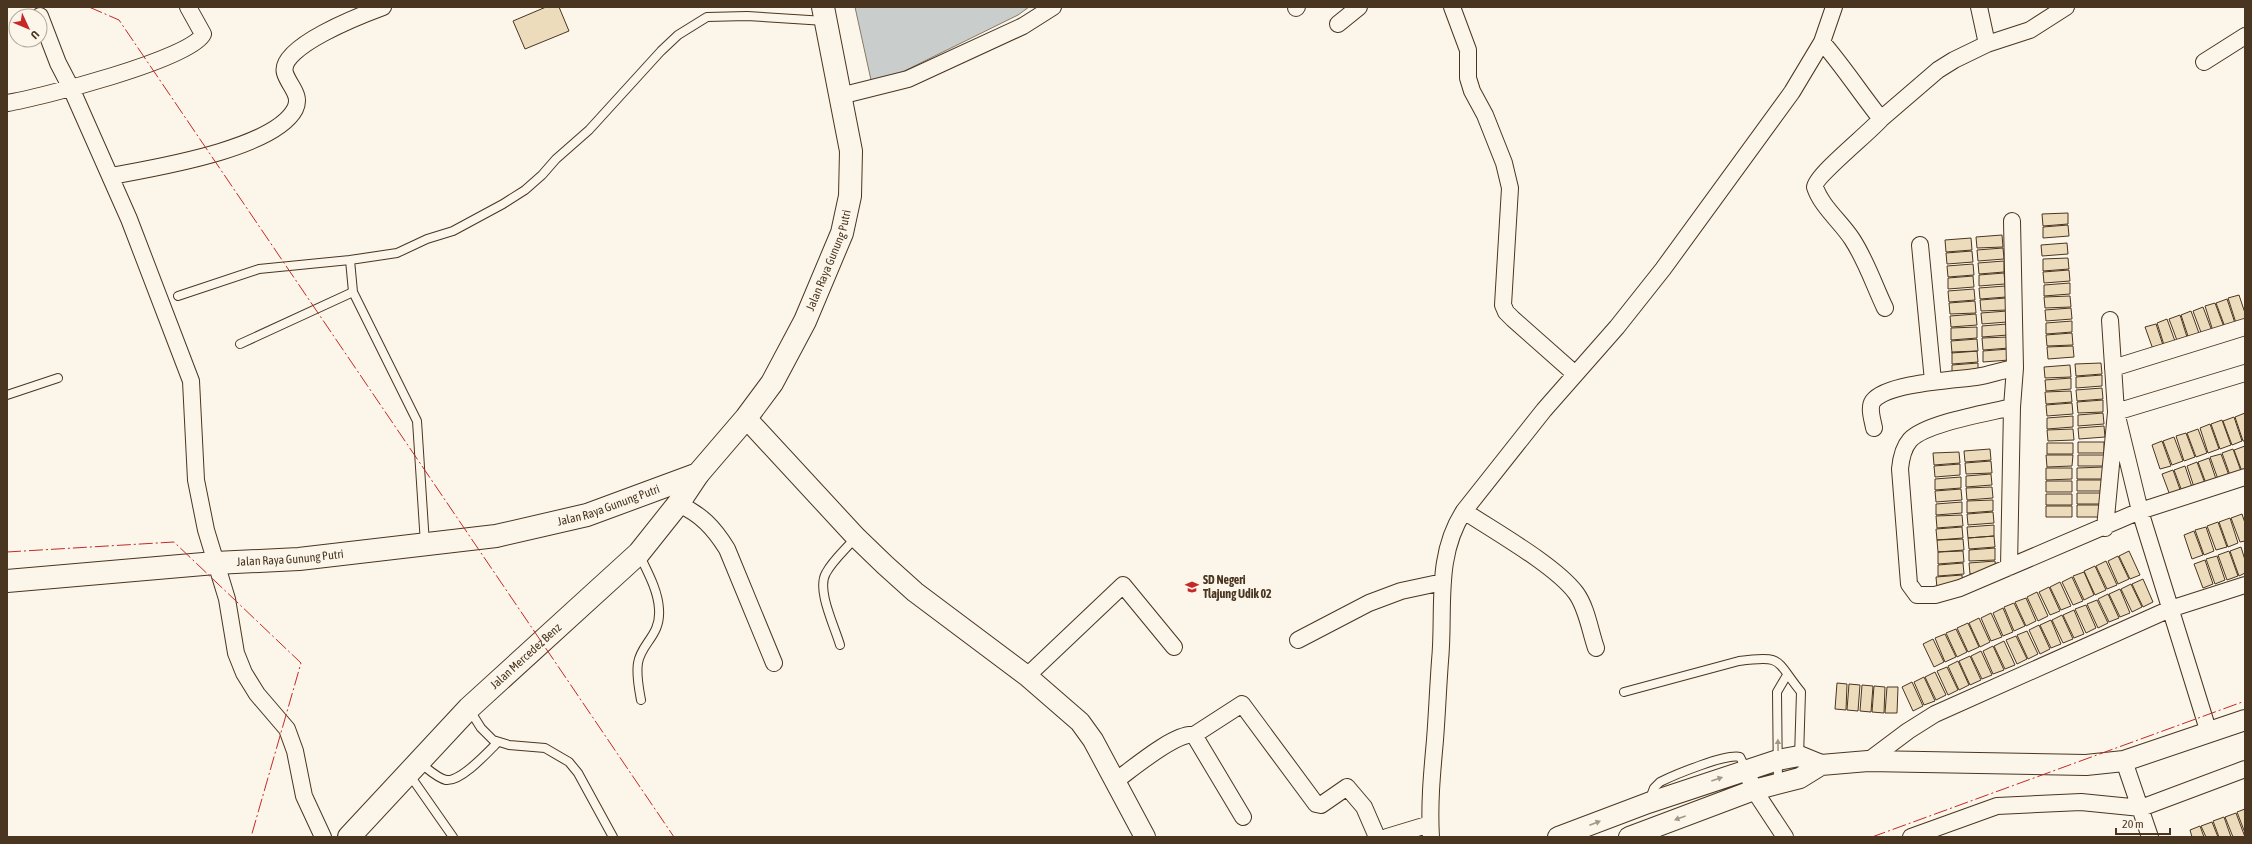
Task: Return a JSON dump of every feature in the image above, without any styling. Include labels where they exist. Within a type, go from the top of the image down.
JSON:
[{"type":"main road","name":"Jalan Raya Gunung Putri","points":[[7,581],[215,563],[299,559],[425,546],[496,536],[587,515],[698,474],[746,418],[772,383],[805,321],[842,233],[850,196],[851,151],[824,14]]},
{"type":"main road","name":"Jalan Mercedez Benz","points":[[349,837],[469,708],[639,553],[678,504],[698,474]]},
{"type":"street","points":[[7,103],[34,99],[158,61],[198,41],[203,34],[202,29],[188,7]]},
{"type":"street","points":[[111,176],[206,156],[271,132],[291,115],[297,102],[297,95],[285,73],[285,65],[288,59],[350,12],[383,7]]},
{"type":"street","points":[[840,96],[908,79],[1023,26],[1053,7]]},
{"type":"street","points":[[1338,24],[1359,7]]},
{"type":"street","points":[[1452,7],[1468,50],[1468,78],[1472,91],[1490,128],[1504,163],[1510,188],[1504,304],[1506,312],[1574,374]]},
{"type":"street","points":[[1387,837],[1430,830],[1430,788],[1440,660],[1442,582],[1445,557],[1450,539],[1464,511],[1574,374],[1617,327],[1663,269],[1788,98],[1822,42],[1834,7]]},
{"type":"street","points":[[1979,7],[1987,44]]},
{"type":"street","points":[[1885,308],[1861,252],[1842,223],[1819,195],[1815,187],[1815,183],[1820,176],[1857,144],[1881,119],[1938,70],[1987,44],[2030,30],[2066,7]]},
{"type":"street","points":[[2204,62],[2245,36]]},
{"type":"street","points":[[48,37],[58,63],[111,176],[191,381],[196,480],[215,563],[227,599],[236,652],[244,673],[257,694],[287,729],[295,751],[304,796],[323,837]]},
{"type":"street","points":[[1822,42],[1881,119]]},
{"type":"street","points":[[2009,568],[2012,407],[2015,368],[2012,221]]},
{"type":"street","points":[[1920,246],[1933,381]]},
{"type":"street","points":[[2105,528],[2116,412],[2110,320]]},
{"type":"street","points":[[2113,368],[2245,327]]},
{"type":"street","points":[[1874,428],[1871,406],[1877,398],[1897,389],[1933,381],[1975,377],[2015,368]]},
{"type":"street","points":[[2116,412],[2245,373]]},
{"type":"street","points":[[2012,407],[1927,428],[1910,440],[1901,458],[1900,469],[1909,584],[1917,595],[1935,595],[1950,592],[2105,528],[2140,511],[2245,477]]},
{"type":"street","points":[[2116,412],[2140,511],[2209,733]]},
{"type":"street","points":[[746,418],[856,537],[915,592],[1026,676],[1080,722],[1093,740],[1114,782],[1145,837]]},
{"type":"street","points":[[678,504],[704,519],[718,534],[727,549],[774,663]]},
{"type":"street","points":[[1464,511],[1545,565],[1567,583],[1576,594],[1582,606],[1596,648]]},
{"type":"street","points":[[1298,640],[1369,604],[1401,591],[1442,582]]},
{"type":"street","points":[[1868,761],[1908,730],[1936,714],[2170,610],[2245,585]]},
{"type":"street","points":[[1026,676],[1120,586],[1126,587],[1174,647]]},
{"type":"street","points":[[1114,782],[1175,739],[1188,735],[1194,735],[1242,704],[1316,804],[1321,804],[1347,787],[1364,807],[1377,837]]},
{"type":"street","points":[[1558,837],[1648,803],[1746,769],[1778,760],[1799,767],[1868,761],[2086,765],[2124,761],[2245,720]]},
{"type":"street","points":[[1194,735],[1243,817]]},
{"type":"street","points":[[2124,761],[2150,837]]},
{"type":"street","points":[[1629,837],[1660,828],[1754,790],[1778,784],[1799,767]]},
{"type":"street","points":[[1746,769],[1754,790],[1785,837]]},
{"type":"street","points":[[1911,837],[1997,806],[2081,802],[2141,808],[2245,769]]},
{"type":"lane","points":[[178,296],[259,270],[350,260],[396,253],[427,239],[453,231],[503,204],[525,190],[542,176],[556,159],[589,130],[661,51],[678,35],[708,17],[824,14]]},
{"type":"lane","points":[[350,260],[353,292],[417,421],[425,546]]},
{"type":"lane","points":[[240,344],[353,292]]},
{"type":"lane","points":[[7,395],[58,378]]},
{"type":"lane","points":[[840,645],[823,592],[823,583],[830,567],[856,537]]},
{"type":"lane","points":[[639,553],[658,598],[660,610],[655,633],[638,662],[638,678],[641,700]]},
{"type":"lane","points":[[1624,692],[1709,668],[1758,659],[1771,659],[1780,663],[1787,676],[1801,692],[1799,767]]},
{"type":"lane","points":[[1778,784],[1777,692],[1787,676]]},
{"type":"lane","points":[[469,708],[481,728],[498,742],[509,745],[545,748],[569,762],[578,773],[613,837]]},
{"type":"lane","points":[[414,768],[445,780],[452,779],[471,768],[498,742]]},
{"type":"lane","points":[[414,768],[453,837]]},
{"type":"shaded area","points":[[855,7],[1029,7],[1018,15],[882,82],[871,80]]},
{"type":"building","points":[[546,7],[559,7],[569,31],[525,49],[513,21]]},
{"type":"building","points":[[2068,213],[2068,224],[2043,226],[2042,214]]},
{"type":"building","points":[[2068,225],[2069,236],[2043,238],[2043,227]]},
{"type":"building","points":[[2002,235],[2003,247],[1977,248],[1976,237]]},
{"type":"building","points":[[1971,238],[1972,250],[1946,252],[1945,240]]},
{"type":"building","points":[[2067,243],[2068,254],[2042,256],[2041,245]]},
{"type":"building","points":[[2003,248],[2004,259],[1978,261],[1977,250]]},
{"type":"building","points":[[1972,251],[1973,262],[1947,264],[1946,253]]},
{"type":"building","points":[[2068,258],[2069,269],[2043,271],[2043,259]]},
{"type":"building","points":[[2004,261],[2004,272],[1979,274],[1978,263]]},
{"type":"building","points":[[1973,264],[1974,275],[1948,277],[1947,266]]},
{"type":"building","points":[[2069,270],[2070,281],[2044,283],[2043,272]]},
{"type":"building","points":[[2004,273],[2005,284],[1979,286],[1979,275]]},
{"type":"building","points":[[1973,276],[1974,287],[1948,289],[1948,278]]},
{"type":"building","points":[[2070,283],[2070,294],[2044,296],[2044,285]]},
{"type":"building","points":[[2005,286],[2006,297],[1980,299],[1979,288]]},
{"type":"building","points":[[1974,289],[1975,300],[1949,302],[1948,291]]},
{"type":"building","points":[[2239,295],[2245,313],[2245,320],[2236,323],[2228,298]]},
{"type":"building","points":[[2070,296],[2071,307],[2045,308],[2044,297]]},
{"type":"building","points":[[2006,298],[2007,310],[1981,311],[1980,300]]},
{"type":"building","points":[[2227,299],[2235,323],[2225,327],[2216,303]]},
{"type":"building","points":[[1975,301],[1976,313],[1950,314],[1949,303]]},
{"type":"building","points":[[2215,303],[2224,327],[2213,331],[2205,306]]},
{"type":"building","points":[[2203,307],[2212,331],[2202,335],[2193,311]]},
{"type":"building","points":[[2071,308],[2072,319],[2046,321],[2045,310]]},
{"type":"building","points":[[2007,311],[2007,322],[1982,324],[1981,313]]},
{"type":"building","points":[[2191,311],[2200,336],[2189,339],[2181,315]]},
{"type":"building","points":[[1976,314],[1977,325],[1951,327],[1950,316]]},
{"type":"building","points":[[2180,315],[2188,340],[2178,343],[2169,319]]},
{"type":"building","points":[[2167,319],[2176,344],[2165,348],[2157,323]]},
{"type":"building","points":[[2072,321],[2072,332],[2046,334],[2046,323]]},
{"type":"building","points":[[2007,324],[2008,335],[1982,337],[1982,326]]},
{"type":"building","points":[[2156,324],[2164,348],[2154,352],[2145,327]]},
{"type":"building","points":[[1977,327],[1977,338],[1951,340],[1951,328]]},
{"type":"building","points":[[2072,333],[2073,345],[2047,346],[2046,335]]},
{"type":"building","points":[[2008,337],[2009,348],[1983,350],[1982,338]]},
{"type":"building","points":[[1977,339],[1978,351],[1952,353],[1951,341]]},
{"type":"building","points":[[2073,346],[2074,357],[2048,359],[2047,347]]},
{"type":"building","points":[[2009,349],[2009,360],[1983,362],[1983,351]]},
{"type":"building","points":[[1977,351],[1978,362],[1952,364],[1952,352]]},
{"type":"building","points":[[1978,363],[1978,375],[1952,376],[1952,365]]},
{"type":"building","points":[[2101,363],[2102,374],[2076,376],[2075,364]]},
{"type":"building","points":[[2070,365],[2071,377],[2045,378],[2044,367]]},
{"type":"building","points":[[2102,375],[2102,386],[2076,388],[2076,377]]},
{"type":"building","points":[[2071,378],[2071,389],[2046,391],[2045,380]]},
{"type":"building","points":[[2102,388],[2103,399],[2077,401],[2076,390]]},
{"type":"building","points":[[2071,391],[2072,402],[2046,404],[2045,392]]},
{"type":"building","points":[[2103,400],[2103,412],[2078,413],[2077,402]]},
{"type":"building","points":[[2072,403],[2073,414],[2047,416],[2046,405]]},
{"type":"building","points":[[2103,413],[2104,424],[2078,426],[2078,415]]},
{"type":"building","points":[[2245,413],[2245,441],[2243,441],[2235,417]]},
{"type":"building","points":[[2073,416],[2073,427],[2047,429],[2047,418]]},
{"type":"building","points":[[2234,417],[2242,441],[2232,445],[2223,421]]},
{"type":"building","points":[[2222,420],[2231,445],[2220,449],[2211,424]]},
{"type":"building","points":[[2210,424],[2219,449],[2208,453],[2200,428]]},
{"type":"building","points":[[2104,426],[2105,437],[2079,439],[2078,428]]},
{"type":"building","points":[[2073,429],[2074,440],[2048,441],[2047,430]]},
{"type":"building","points":[[2198,429],[2207,453],[2196,457],[2187,433]]},
{"type":"building","points":[[2186,433],[2195,457],[2184,461],[2176,436]]},
{"type":"building","points":[[2174,437],[2183,461],[2172,465],[2163,441]]},
{"type":"building","points":[[2162,441],[2171,466],[2160,469],[2152,445]]},
{"type":"building","points":[[2078,442],[2104,442],[2104,453],[2078,453]]},
{"type":"building","points":[[2047,443],[2073,443],[2073,454],[2047,454]]},
{"type":"building","points":[[2245,446],[2245,473],[2243,474],[2234,450]]},
{"type":"building","points":[[1990,449],[1991,460],[1965,462],[1964,451]]},
{"type":"building","points":[[2233,449],[2242,474],[2231,478],[2222,453]]},
{"type":"building","points":[[1959,452],[1960,463],[1934,465],[1933,453]]},
{"type":"building","points":[[2221,454],[2230,478],[2219,482],[2210,457]]},
{"type":"building","points":[[2046,455],[2073,455],[2072,466],[2047,467]]},
{"type":"building","points":[[2078,455],[2104,455],[2104,466],[2078,466]]},
{"type":"building","points":[[2209,458],[2217,482],[2207,486],[2198,462]]},
{"type":"building","points":[[1991,461],[1992,473],[1966,474],[1965,463]]},
{"type":"building","points":[[2197,462],[2206,486],[2195,490],[2187,466]]},
{"type":"building","points":[[1960,464],[1960,475],[1935,477],[1934,466]]},
{"type":"building","points":[[2185,466],[2193,490],[2183,494],[2174,470]]},
{"type":"building","points":[[2104,467],[2103,479],[2077,479],[2077,468]]},
{"type":"building","points":[[2046,468],[2072,468],[2072,479],[2046,480]]},
{"type":"building","points":[[2173,470],[2182,495],[2171,498],[2162,474]]},
{"type":"building","points":[[1991,474],[1992,485],[1966,487],[1966,476]]},
{"type":"building","points":[[1961,477],[1961,488],[1935,490],[1935,479]]},
{"type":"building","points":[[2077,480],[2103,480],[2103,491],[2077,491]]},
{"type":"building","points":[[2046,481],[2072,481],[2072,492],[2046,492]]},
{"type":"building","points":[[1992,487],[1993,498],[1967,500],[1966,488]]},
{"type":"building","points":[[1961,489],[1962,500],[1936,502],[1935,491]]},
{"type":"building","points":[[2077,493],[2103,493],[2103,504],[2077,504]]},
{"type":"building","points":[[2046,494],[2072,494],[2072,505],[2046,505]]},
{"type":"building","points":[[1993,500],[1993,511],[1967,513],[1967,501]]},
{"type":"building","points":[[1962,502],[1962,513],[1936,515],[1936,504]]},
{"type":"building","points":[[2077,505],[2103,505],[2103,517],[2077,517]]},
{"type":"building","points":[[2046,506],[2072,506],[2072,517],[2046,517]]},
{"type":"building","points":[[1993,512],[1994,523],[1968,525],[1967,514]]},
{"type":"building","points":[[2242,514],[2245,523],[2245,541],[2240,542],[2231,518]]},
{"type":"building","points":[[1962,515],[1963,526],[1937,528],[1936,516]]},
{"type":"building","points":[[2230,518],[2238,543],[2228,547],[2219,522]]},
{"type":"building","points":[[2218,522],[2227,547],[2216,550],[2207,526]]},
{"type":"building","points":[[1994,525],[1994,536],[1968,538],[1967,527]]},
{"type":"building","points":[[1962,527],[1963,538],[1937,540],[1936,529]]},
{"type":"building","points":[[2206,527],[2214,551],[2204,555],[2195,530]]},
{"type":"building","points":[[2194,531],[2203,555],[2192,559],[2184,535]]},
{"type":"building","points":[[1994,536],[1995,547],[1969,549],[1968,538]]},
{"type":"building","points":[[1963,539],[1964,550],[1938,552],[1937,540]]},
{"type":"building","points":[[2241,547],[2245,560],[2245,573],[2239,576],[2230,551]]},
{"type":"building","points":[[1995,548],[1995,560],[1969,561],[1969,550]]},
{"type":"building","points":[[1963,551],[1964,562],[1938,564],[1938,552]]},
{"type":"building","points":[[2129,551],[2140,575],[2130,579],[2119,556]]},
{"type":"building","points":[[2229,551],[2238,576],[2227,580],[2218,555]]},
{"type":"building","points":[[2118,556],[2129,579],[2118,584],[2108,561]]},
{"type":"building","points":[[2217,556],[2225,580],[2215,584],[2206,559]]},
{"type":"building","points":[[2205,560],[2213,584],[2203,588],[2194,564]]},
{"type":"building","points":[[1995,561],[1996,572],[1970,574],[1969,563]]},
{"type":"building","points":[[2106,561],[2117,585],[2107,589],[2096,566]]},
{"type":"building","points":[[1963,563],[1964,574],[1938,576],[1938,565]]},
{"type":"building","points":[[2095,566],[2106,590],[2095,595],[2084,571]]},
{"type":"building","points":[[2084,572],[2094,595],[2084,600],[2073,576]]},
{"type":"building","points":[[1962,575],[1963,586],[1937,588],[1936,577]]},
{"type":"building","points":[[2072,577],[2083,601],[2073,605],[2062,582]]},
{"type":"building","points":[[2143,579],[2153,602],[2143,607],[2132,584]]},
{"type":"building","points":[[2060,582],[2071,606],[2061,610],[2050,587]]},
{"type":"building","points":[[2131,584],[2142,607],[2132,612],[2121,589]]},
{"type":"building","points":[[2049,587],[2060,611],[2050,615],[2039,592]]},
{"type":"building","points":[[2120,589],[2130,613],[2120,617],[2109,594]]},
{"type":"building","points":[[2037,592],[2048,616],[2038,621],[2027,597]]},
{"type":"building","points":[[2108,594],[2119,618],[2109,622],[2098,599]]},
{"type":"building","points":[[2026,598],[2036,621],[2026,626],[2015,602]]},
{"type":"building","points":[[2097,600],[2108,623],[2098,628],[2087,604]]},
{"type":"building","points":[[2014,603],[2025,626],[2014,631],[2004,607]]},
{"type":"building","points":[[2086,605],[2096,628],[2086,633],[2075,609]]},
{"type":"building","points":[[2003,608],[2013,632],[2003,636],[1993,613]]},
{"type":"building","points":[[2074,610],[2084,634],[2074,638],[2063,615]]},
{"type":"building","points":[[1991,613],[2002,637],[1991,641],[1981,618]]},
{"type":"building","points":[[2062,615],[2073,639],[2063,643],[2052,620]]},
{"type":"building","points":[[1979,618],[1990,642],[1980,647],[1969,623]]},
{"type":"building","points":[[2051,620],[2061,644],[2051,648],[2040,625]]},
{"type":"building","points":[[1968,623],[1979,647],[1968,652],[1957,628]]},
{"type":"building","points":[[2039,625],[2050,649],[2040,654],[2029,630]]},
{"type":"building","points":[[1956,629],[1967,652],[1957,657],[1946,633]]},
{"type":"building","points":[[2027,631],[2038,654],[2028,659],[2017,635]]},
{"type":"building","points":[[1945,634],[1956,657],[1945,662],[1935,638]]},
{"type":"building","points":[[2016,636],[2027,659],[2017,664],[2006,640]]},
{"type":"building","points":[[1933,639],[1944,662],[1934,667],[1923,644]]},
{"type":"building","points":[[2004,641],[2015,665],[2005,669],[1994,646]]},
{"type":"building","points":[[1993,646],[2004,670],[1993,674],[1983,651]]},
{"type":"building","points":[[1981,651],[1992,675],[1982,679],[1971,656]]},
{"type":"building","points":[[1970,656],[1981,680],[1970,685],[1959,661]]},
{"type":"building","points":[[1958,661],[1969,685],[1959,690],[1948,666]]},
{"type":"building","points":[[1947,667],[1958,690],[1948,695],[1937,671]]},
{"type":"building","points":[[1935,672],[1946,695],[1936,700],[1925,677]]},
{"type":"building","points":[[1924,677],[1935,701],[1924,705],[1914,682]]},
{"type":"building","points":[[1912,682],[1923,706],[1913,711],[1902,687]]},
{"type":"building","points":[[1837,683],[1847,684],[1846,710],[1835,709]]},
{"type":"building","points":[[1849,684],[1860,685],[1858,711],[1847,710]]},
{"type":"building","points":[[1862,685],[1873,686],[1871,712],[1860,711]]},
{"type":"building","points":[[1874,686],[1885,687],[1884,713],[1872,712]]},
{"type":"building","points":[[1887,687],[1898,687],[1897,713],[1885,713]]},
{"type":"building","points":[[2245,809],[2245,833],[2237,812]]},
{"type":"building","points":[[2236,813],[2245,837],[2233,837],[2225,817]]},
{"type":"building","points":[[2224,817],[2231,837],[2219,837],[2213,821]]},
{"type":"building","points":[[2212,822],[2218,837],[2206,837],[2201,826]]},
{"type":"building","points":[[2200,826],[2204,837],[2192,837],[2190,830]]},
{"type":"power","points":[[89,7],[119,20],[674,837]]},
{"type":"power","points":[[7,552],[174,542],[301,663],[251,837]]},
{"type":"power","points":[[1872,837],[2245,701]]},
{"type":"place","name":"SD Negeri Tlajung Udik 02","points":[[1192,587]]}]
